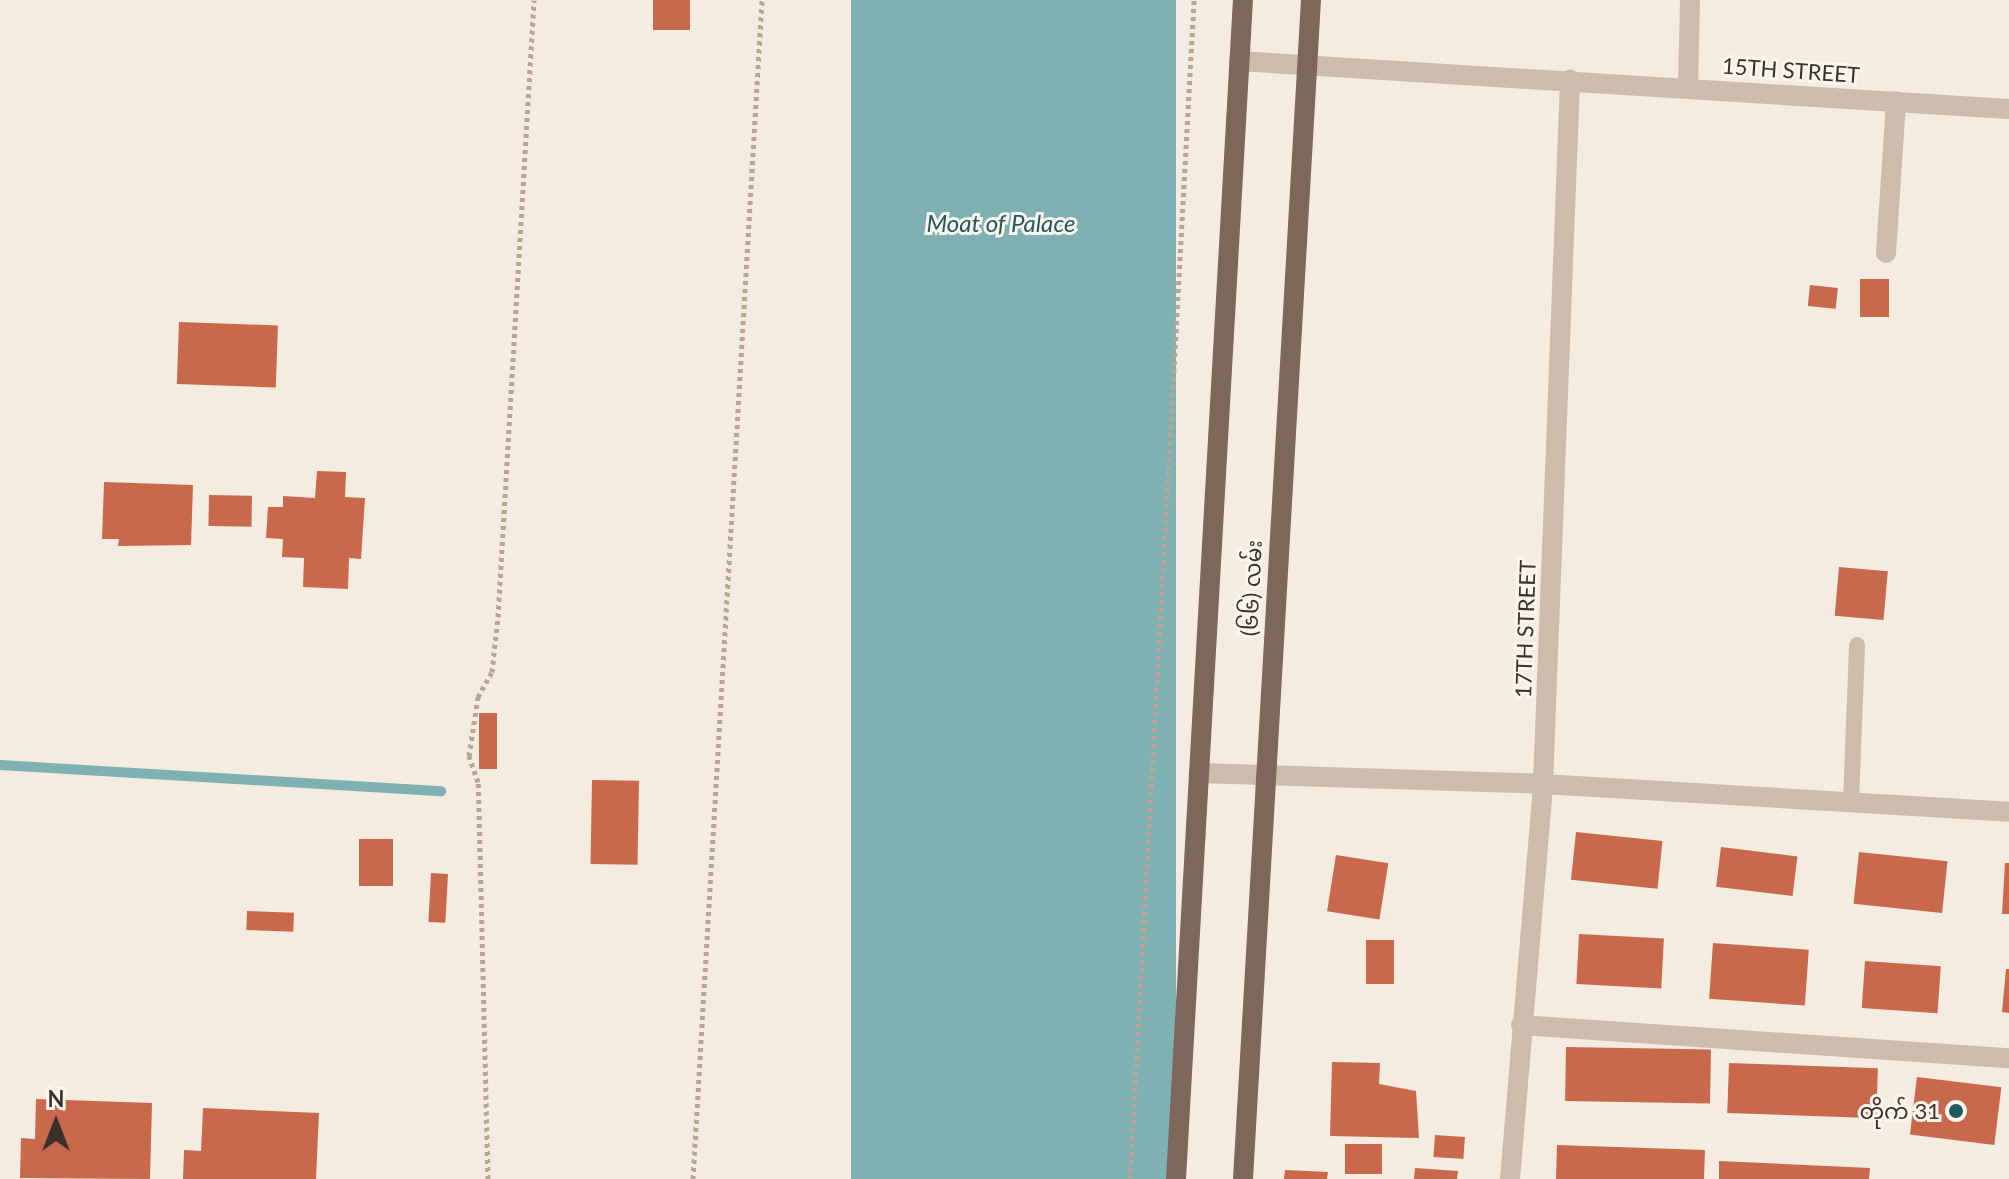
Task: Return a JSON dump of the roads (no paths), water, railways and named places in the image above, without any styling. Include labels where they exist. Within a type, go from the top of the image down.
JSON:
[{"type":"main road","name":"(၆၆) လမ်း","points":[[1176,1179],[1243,0]]},
{"type":"main road","name":"(၆၆) လမ်း","points":[[1243,1179],[1311,0]]},
{"type":"street","points":[[1688,87],[1690,0]]},
{"type":"street","name":"15TH STREET","points":[[1239,61],[2009,109]]},
{"type":"street","name":"17TH STREET","points":[[1510,1179],[1543,784],[1570,80]]},
{"type":"street","points":[[1886,253],[1896,101]]},
{"type":"street","points":[[1199,773],[1543,784],[2009,812]]},
{"type":"street","points":[[1521,1025],[2009,1058]]},
{"type":"lane","points":[[1851,803],[1857,645]]},
{"type":"water","name":"Moat of Palace","points":[[851,0],[1176,0],[1176,1179],[851,1179]]},
{"type":"waterway","points":[[0,765],[441,791]]},
{"type":"place","name":"တိုက် 31","points":[[1956,1111]]}]
